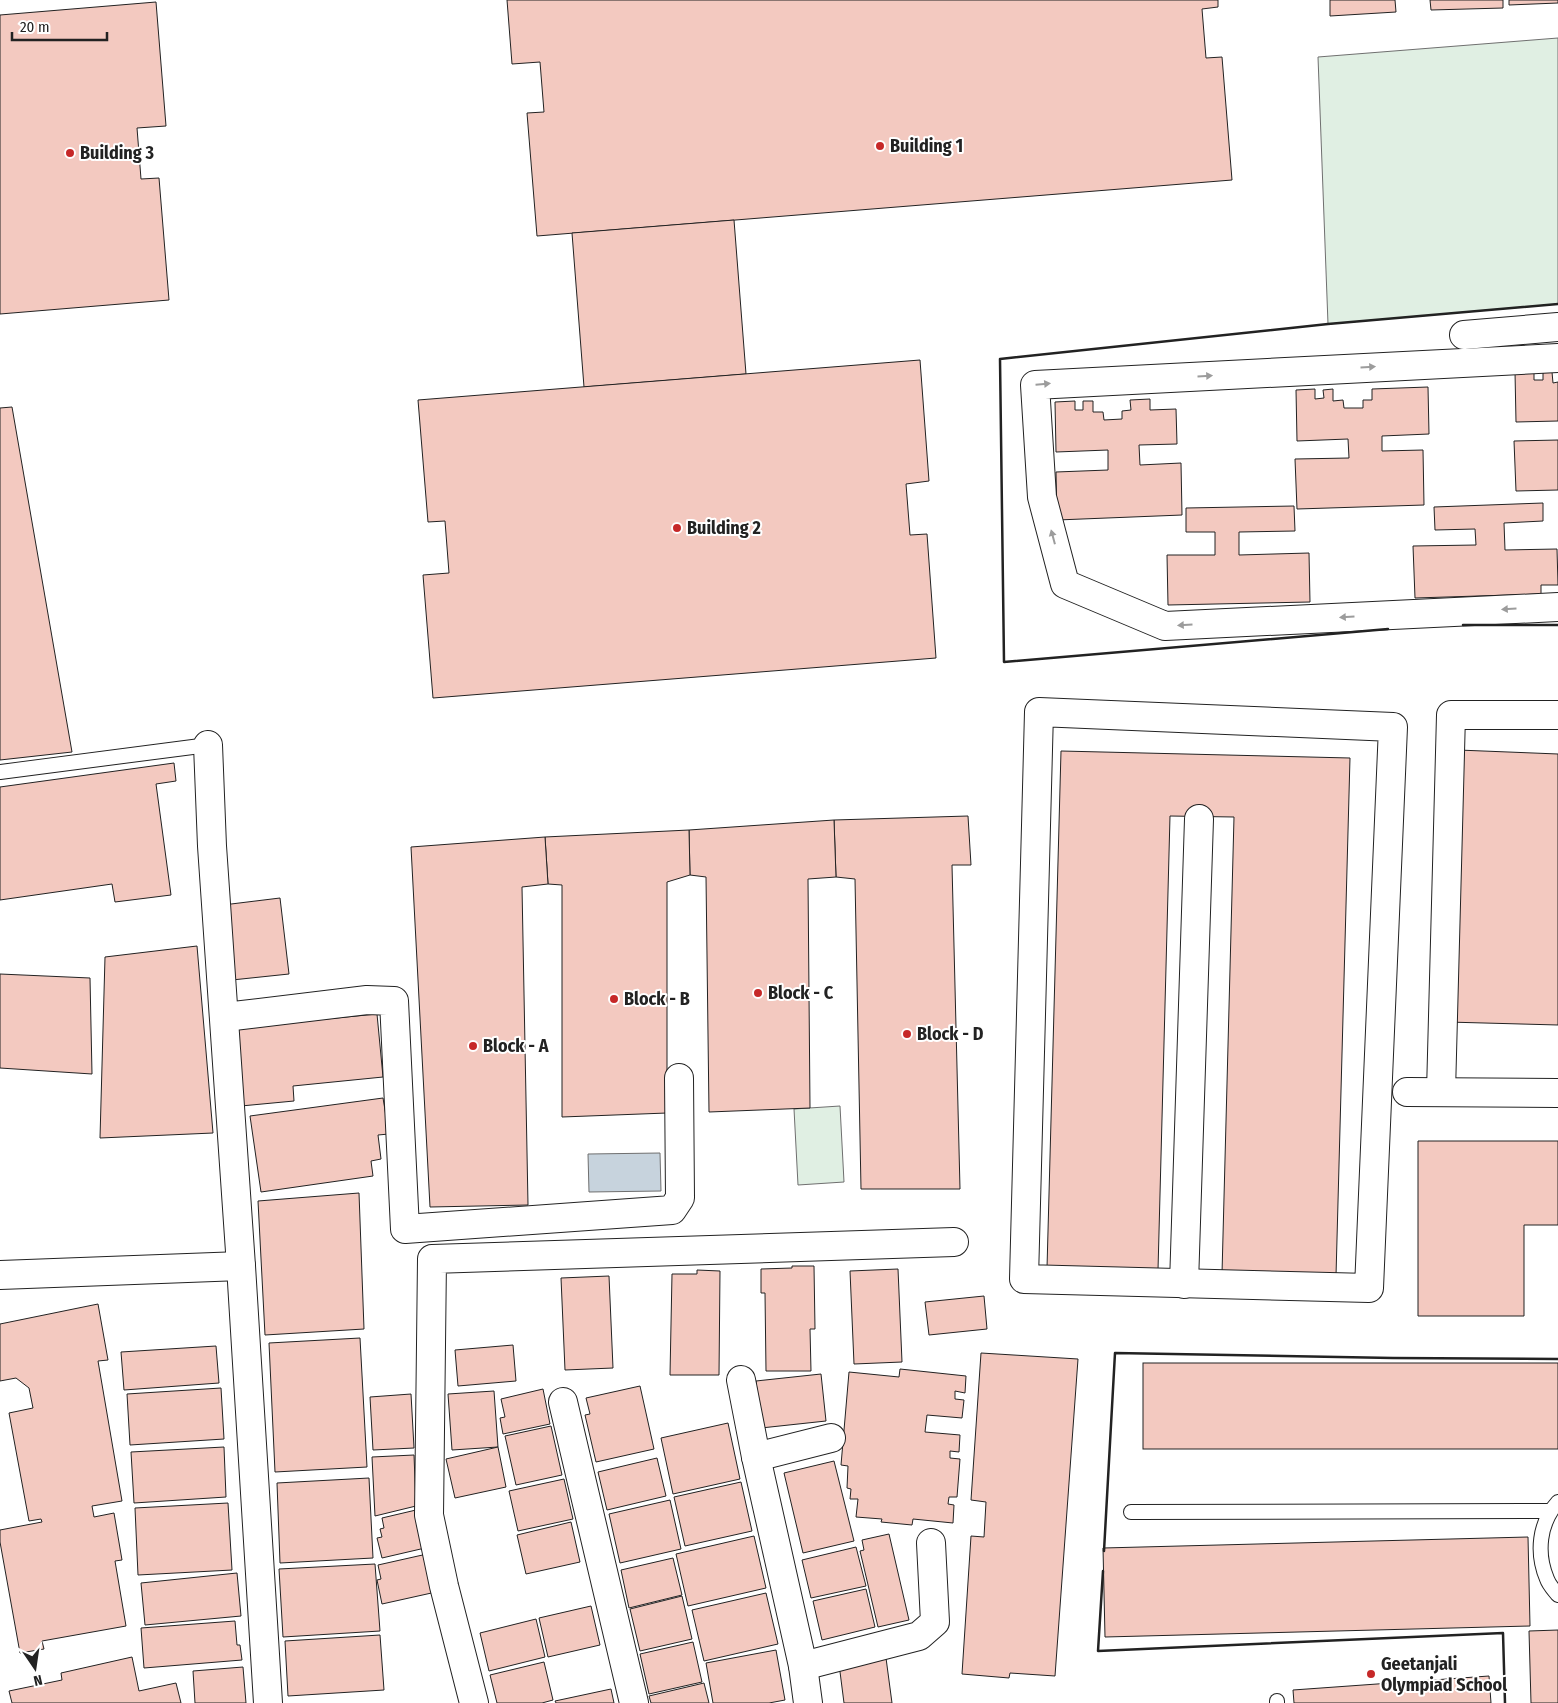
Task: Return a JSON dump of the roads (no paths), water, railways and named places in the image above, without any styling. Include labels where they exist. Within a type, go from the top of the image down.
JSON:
[{"type":"street","points":[[1464,335],[1558,328]]},
{"type":"street","points":[[1558,358],[1035,384],[1042,497],[1065,584],[1165,626],[1558,607]]},
{"type":"street","points":[[1039,712],[1393,727],[1369,1288],[1184,1284],[1024,1279],[1039,712]]},
{"type":"street","points":[[1441,1092],[1451,715],[1558,716]]},
{"type":"street","points":[[208,745],[212,846],[242,1266],[268,1703]]},
{"type":"street","points":[[1184,1284],[1199,819]]},
{"type":"street","points":[[225,1017],[367,1000],[401,1001],[405,1229],[672,1210],[680,1198],[679,1078]]},
{"type":"street","points":[[1407,1092],[1558,1093]]},
{"type":"street","points":[[474,1703],[444,1586],[429,1515],[432,1259],[954,1242]]},
{"type":"street","points":[[0,1275],[242,1266]]},
{"type":"street","points":[[741,1380],[756,1457],[803,1666],[808,1703]]},
{"type":"street","points":[[563,1402],[634,1703]]},
{"type":"street","points":[[756,1457],[831,1438]]},
{"type":"street","points":[[803,1666],[919,1636],[935,1622],[931,1543]]},
{"type":"lane","points":[[0,772],[208,745]]},
{"type":"lane","points":[[1376,1092],[1407,1092]]},
{"type":"lane","points":[[1131,1512],[1554,1506],[1541,1534],[1540,1557],[1547,1580],[1558,1595]]},
{"type":"place","name":"Building 1","points":[[880,146]]},
{"type":"place","name":"Building 3","points":[[70,153]]},
{"type":"place","name":"Building 2","points":[[677,528]]},
{"type":"place","name":"Block - C","points":[[758,993]]},
{"type":"place","name":"Block - B","points":[[614,999]]},
{"type":"place","name":"Block - D","points":[[907,1034]]},
{"type":"place","name":"Block - A","points":[[473,1046]]},
{"type":"place","name":"Geetanjali Olympiad School","points":[[1371,1674]]}]
